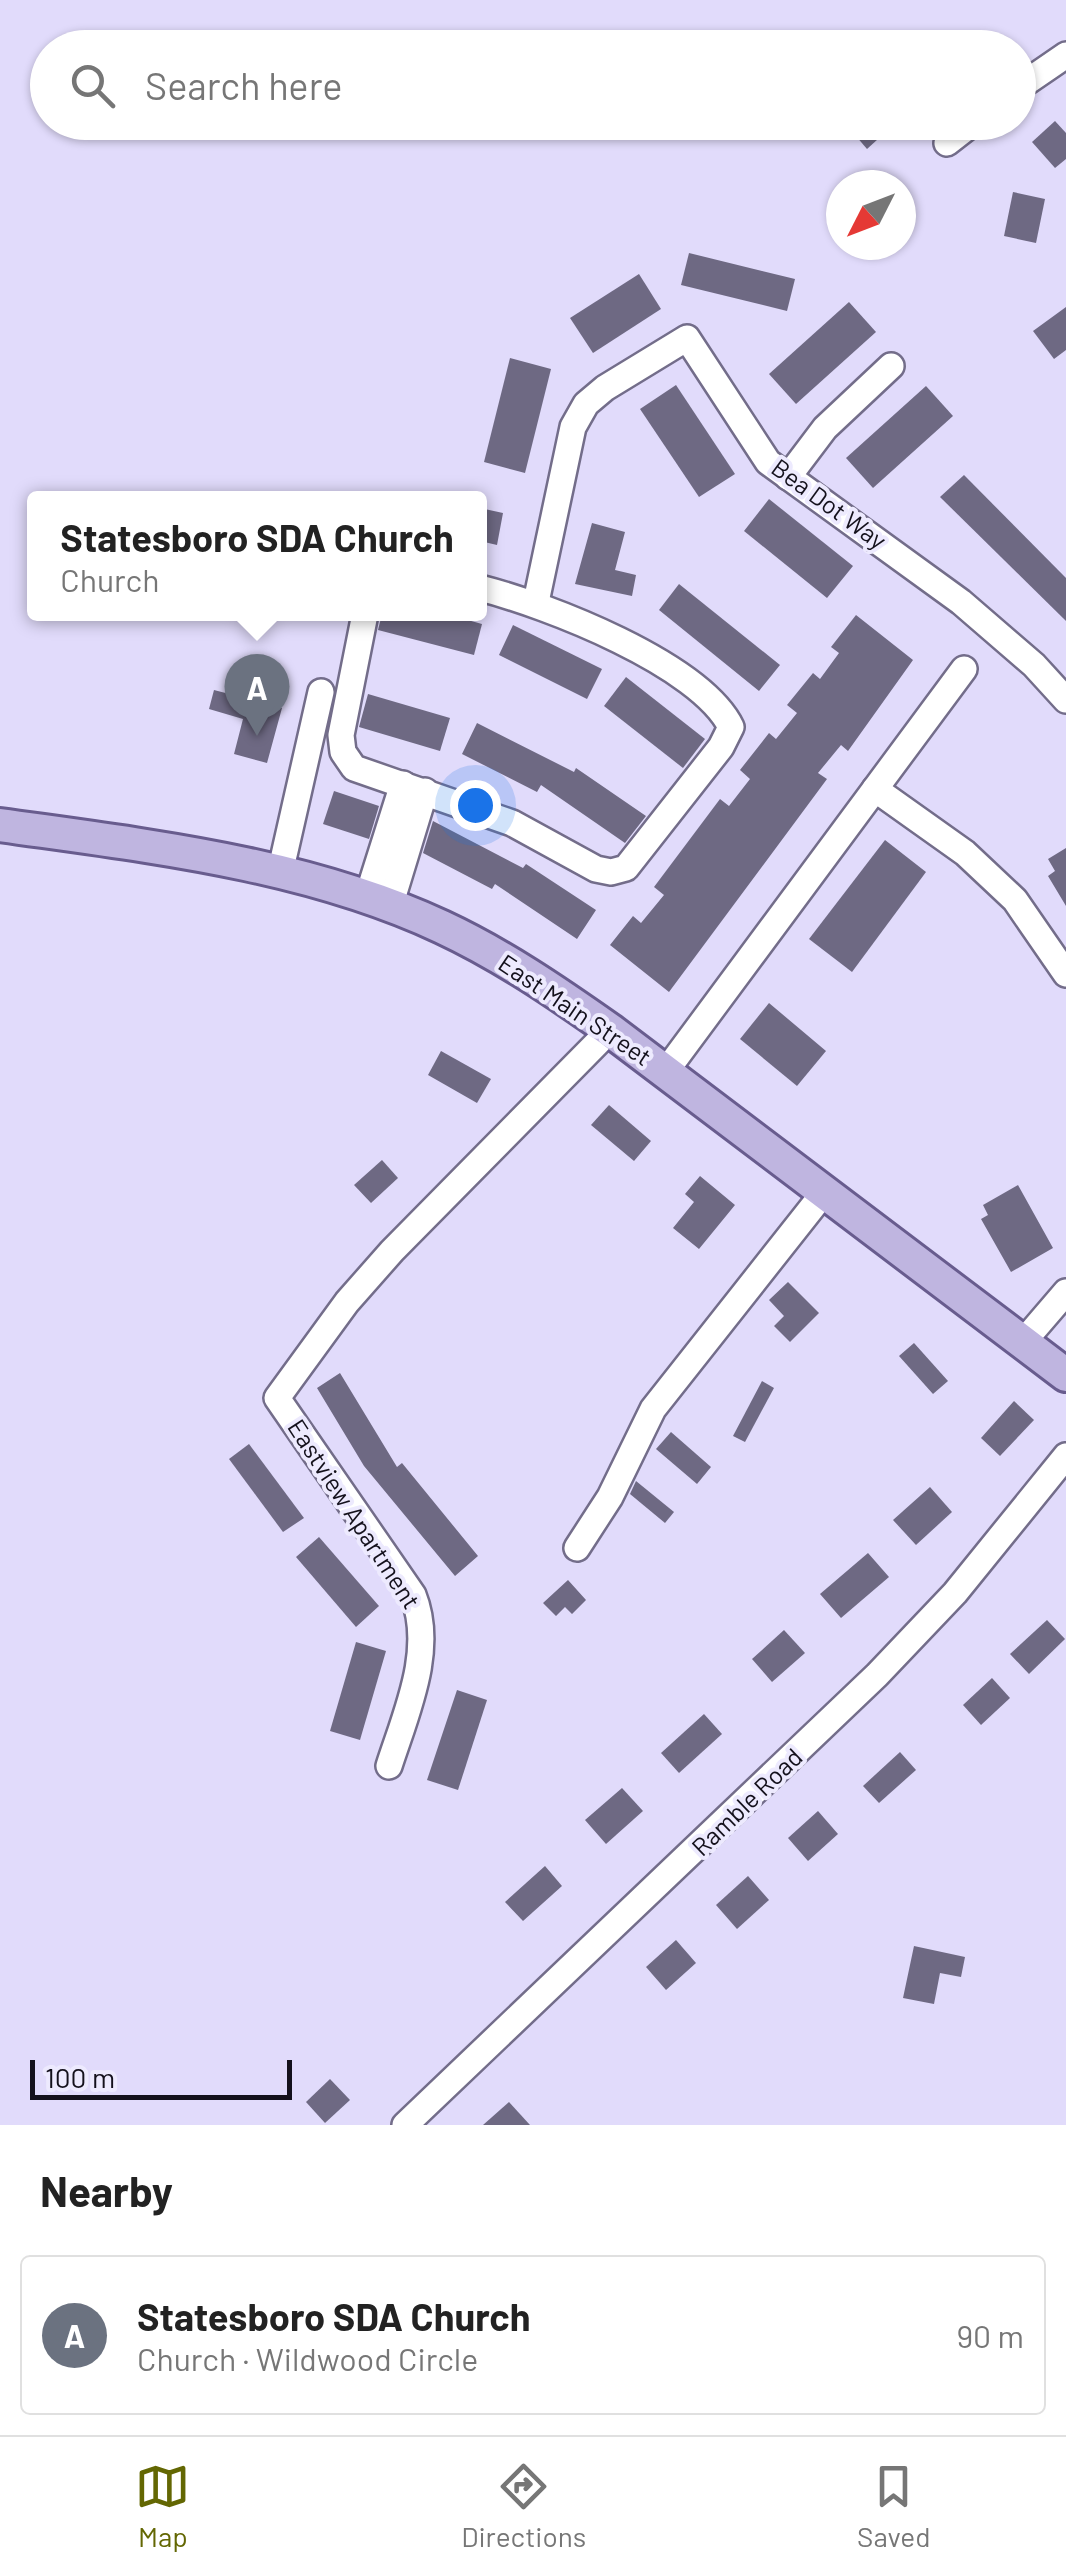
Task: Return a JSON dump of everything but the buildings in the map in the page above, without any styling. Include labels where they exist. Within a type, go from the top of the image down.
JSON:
[{"type":"main road","name":"East Main Street","points":[[0,825],[179,850],[280,873],[378,902],[504,960],[666,1071],[1066,1375]]},
{"type":"street","points":[[1036,76],[1066,55]]},
{"type":"street","points":[[946,143],[950,140]]},
{"type":"street","name":"Bea Dot Way","points":[[536,602],[573,427],[606,388],[687,338],[755,444],[788,477],[961,602],[1034,665],[1066,700]]},
{"type":"street","points":[[788,477],[825,428],[890,366]]},
{"type":"street","points":[[364,621],[341,735],[343,752],[354,768],[512,823],[596,869],[611,872],[626,868],[721,748],[731,727],[720,706],[619,639],[536,602],[487,590]]},
{"type":"street","points":[[666,1071],[964,669]]},
{"type":"street","points":[[280,873],[321,692]]},
{"type":"street","points":[[378,902],[414,788]]},
{"type":"street","points":[[875,789],[965,853],[1015,900],[1066,974]]},
{"type":"street","name":"Eastview Apartment","points":[[389,1766],[421,1650],[422,1616],[414,1595],[277,1398],[392,1251],[610,1030]]},
{"type":"street","points":[[577,1548],[610,1496],[654,1409],[826,1190]]},
{"type":"street","points":[[1024,1342],[1066,1292]]},
{"type":"street","name":"Ramble Road","points":[[405,2125],[878,1675],[955,1594],[1066,1456]]},
{"type":"place","name":"Statesboro SDA Church","points":[[257,736]]}]
